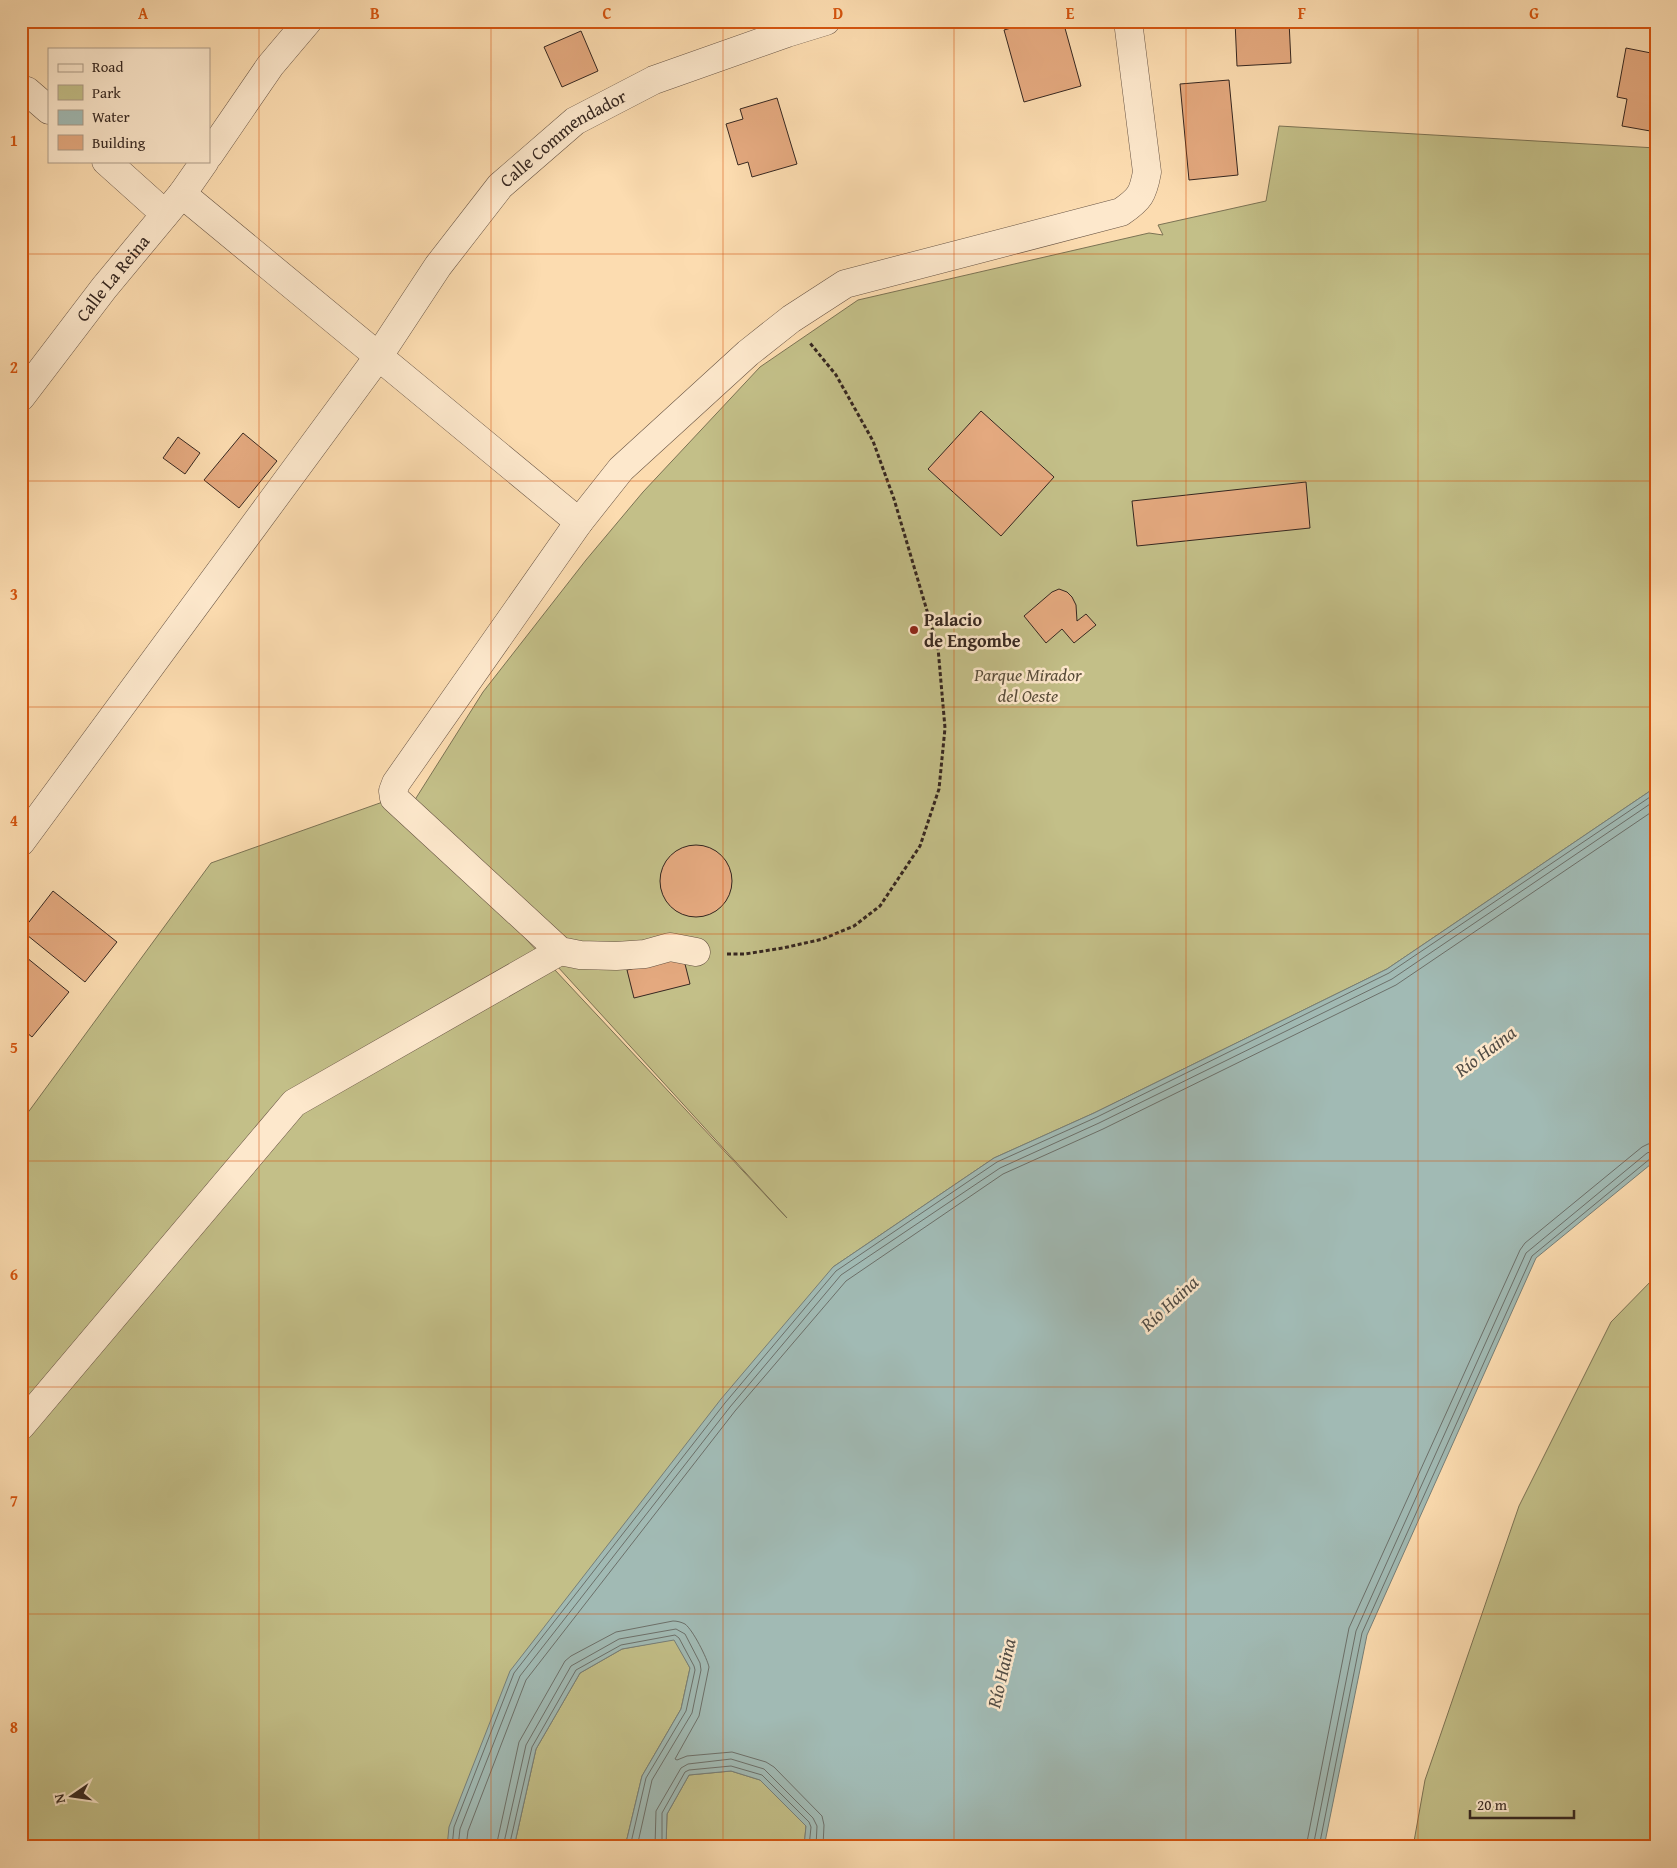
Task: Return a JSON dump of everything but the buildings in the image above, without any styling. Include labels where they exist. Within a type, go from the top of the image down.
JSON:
[{"type":"street","points":[[210,154],[270,66],[308,21]]},
{"type":"street","name":"Calle Commendador","points":[[21,842],[378,357],[438,266],[500,186],[576,121],[654,80],[786,33],[826,21]]},
{"type":"street","points":[[696,952],[670,948],[645,954],[616,956],[580,955],[560,951],[394,798],[393,791],[396,783],[579,522],[621,469],[748,353],[790,319],[845,284],[1121,212],[1135,202],[1144,191],[1147,172],[1128,21]]},
{"type":"street","points":[[21,89],[27,91],[48,109]]},
{"type":"street","points":[[108,162],[174,204],[378,357],[579,522]]},
{"type":"street","name":"Calle La Reina","points":[[21,397],[104,288],[174,204],[203,162]]},
{"type":"street","points":[[21,1426],[294,1103],[560,951]]},
{"type":"path","points":[[696,952],[745,954],[783,948],[823,939],[854,926],[880,906],[920,846],[939,789],[945,728],[938,648],[894,499],[873,442],[836,375],[790,319]]},
{"type":"green space","name":"Parque Mirador del Oeste","points":[[1279,126],[1656,148],[1656,787],[1387,969],[1094,1113],[994,1158],[833,1267],[463,1847],[21,1847],[21,1122],[211,863],[394,798],[787,1218],[411,806],[483,692],[586,560],[643,492],[760,367],[858,300],[1149,233],[1163,235],[1158,225],[1266,201]]},
{"type":"green space","points":[[1656,1276],[1656,1847],[1413,1847],[1425,1780],[1519,1506],[1611,1322]]},
{"type":"green space","points":[[675,1639],[690,1668],[681,1709],[642,1776],[625,1847],[514,1847],[536,1749],[580,1673],[622,1649]]},
{"type":"green space","points":[[731,1771],[760,1780],[806,1826],[804,1847],[666,1847],[667,1814],[689,1775]]},
{"type":"water","name":"Río Haina","points":[[1656,787],[1656,1160],[1536,1258],[1367,1635],[1324,1847],[804,1847],[806,1826],[760,1780],[731,1771],[689,1775],[667,1814],[666,1847],[625,1847],[642,1776],[681,1709],[690,1668],[674,1640],[622,1649],[580,1673],[536,1749],[514,1847],[447,1847],[449,1827],[510,1671],[721,1399],[833,1267],[994,1158],[1094,1113],[1387,969]]},
{"type":"place","name":"Palacio de Engombe","points":[[914,630]]}]
